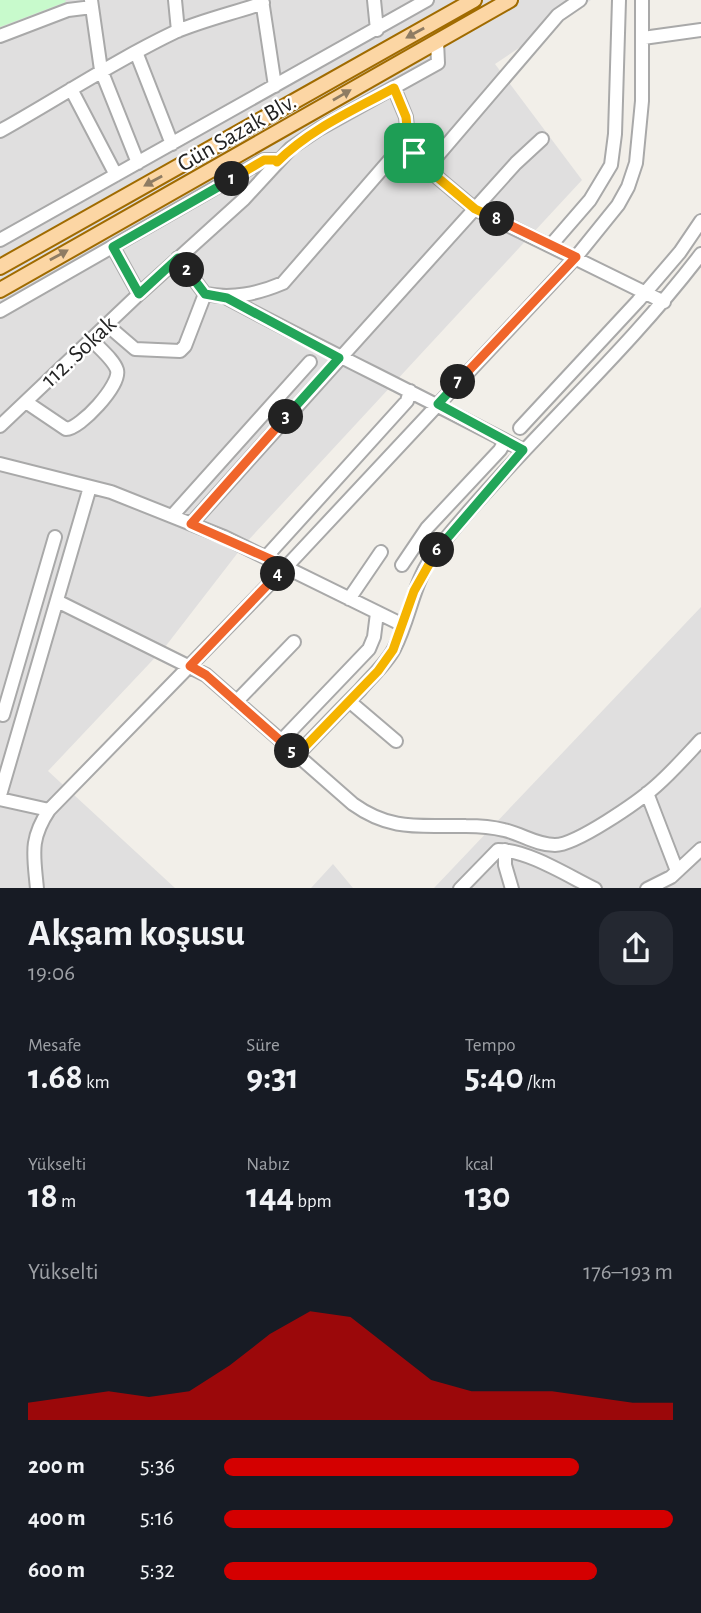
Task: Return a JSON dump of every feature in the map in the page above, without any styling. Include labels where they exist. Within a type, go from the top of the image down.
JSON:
[{"type":"main road","name":"Gün Sazak Blv.","points":[[0,267],[474,0]]},
{"type":"main road","name":"Gün Sazak Blv.","points":[[0,290],[510,0]]},
{"type":"street","points":[[174,0],[178,31]]},
{"type":"street","points":[[374,0],[377,30]]},
{"type":"street","points":[[0,240],[427,0]]},
{"type":"street","points":[[427,168],[558,15],[580,0]]},
{"type":"street","points":[[551,245],[590,200],[611,165],[615,134],[619,0]]},
{"type":"street","points":[[37,888],[33,847],[40,823],[49,810],[286,566],[576,257],[618,205],[628,187],[636,163],[642,101],[642,0]]},
{"type":"street","points":[[0,131],[101,70],[178,31],[263,2],[275,86]]},
{"type":"street","points":[[0,36],[91,4],[101,70],[138,163]]},
{"type":"street","points":[[643,38],[701,30]]},
{"type":"street","name":"112. Sokak","points":[[0,426],[244,199],[291,148],[319,129],[438,63],[437,41]]},
{"type":"street","points":[[136,52],[172,144]]},
{"type":"street","points":[[394,88],[406,117],[408,138],[418,161],[475,209],[664,302]]},
{"type":"street","points":[[71,89],[116,175]]},
{"type":"street","points":[[227,298],[283,283],[408,138]]},
{"type":"street","points":[[191,524],[516,163],[542,139]]},
{"type":"street","points":[[0,311],[264,160],[277,162]]},
{"type":"street","points":[[520,428],[645,293],[680,252],[701,221]]},
{"type":"street","points":[[113,247],[139,294]]},
{"type":"street","points":[[297,755],[378,671],[393,650],[414,591],[433,555],[523,450],[664,302],[701,254]]},
{"type":"street","points":[[178,258],[205,294],[227,298],[339,358],[438,404],[523,450]]},
{"type":"street","points":[[107,325],[135,349],[180,351],[205,294]]},
{"type":"street","points":[[26,402],[66,429],[76,428],[81,424],[105,397],[117,376],[116,367],[92,340]]},
{"type":"street","points":[[172,516],[310,362]]},
{"type":"street","points":[[266,556],[407,401],[410,391]]},
{"type":"street","points":[[402,565],[427,528],[500,450],[505,440]]},
{"type":"street","points":[[0,464],[111,492],[172,516],[266,556],[403,625]]},
{"type":"street","points":[[49,810],[0,797],[90,486]]},
{"type":"street","points":[[3,715],[55,537]]},
{"type":"street","points":[[349,599],[381,552]]},
{"type":"street","points":[[57,601],[206,675],[353,804],[380,820],[408,827],[467,826],[504,830],[544,845],[564,845],[647,793],[701,740]]},
{"type":"street","points":[[281,741],[369,649],[374,637],[377,613]]},
{"type":"street","points":[[236,702],[295,642]]},
{"type":"street","points":[[23,645],[42,651]]},
{"type":"street","points":[[349,701],[396,741]]},
{"type":"street","points":[[647,793],[677,872]]},
{"type":"street","points":[[537,862],[544,845]]},
{"type":"street","points":[[647,888],[671,877],[701,849]]},
{"type":"street","points":[[460,888],[492,855],[498,850],[505,850],[594,888]]},
{"type":"street","points":[[505,850],[505,866],[512,888]]},
{"type":"shaded area","points":[[0,0],[591,0],[495,64],[582,180],[243,546],[165,647],[48,771],[175,888],[0,888]]},
{"type":"shaded area","points":[[701,607],[701,888],[434,888]]},
{"type":"shaded area","points":[[333,864],[353,888],[311,888]]},
{"type":"green space","points":[[0,0],[65,0],[66,2],[0,27]]},
{"type":"route","points":[[394,88],[406,117],[408,138],[414,153],[418,161],[475,209],[576,257],[438,404],[523,450],[433,555],[414,591],[393,650],[378,671],[297,755],[206,675],[190,666],[286,566],[191,524],[339,358],[227,298],[205,294],[178,258],[139,294],[113,247],[264,160],[277,162],[291,148],[319,129],[394,88]]}]
